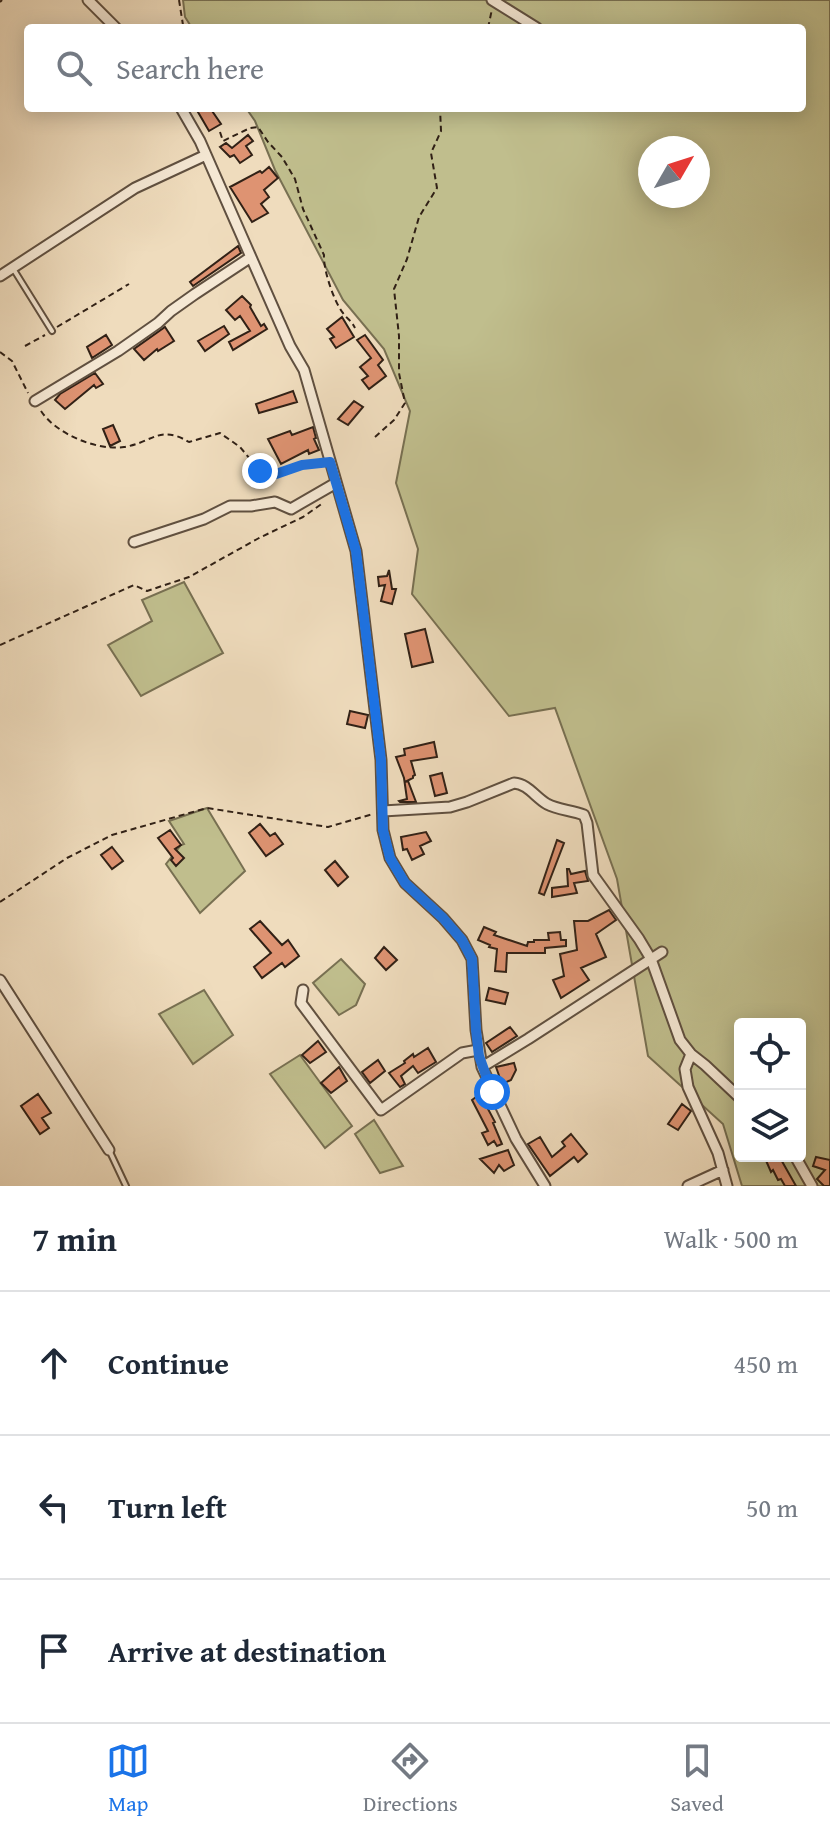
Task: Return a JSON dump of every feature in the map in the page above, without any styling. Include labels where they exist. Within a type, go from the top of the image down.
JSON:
[{"type":"street","points":[[88,0],[112,24]]},
{"type":"street","points":[[492,1],[532,24]]},
{"type":"street","points":[[183,112],[206,155],[290,346],[304,370],[356,551],[381,760],[383,830],[390,858],[405,883],[462,940],[472,959],[478,1050],[482,1067],[527,1160],[545,1186]]},
{"type":"street","points":[[0,276],[135,188],[206,155]]},
{"type":"street","points":[[35,401],[118,351],[183,302],[251,257]]},
{"type":"street","points":[[134,542],[204,519],[230,506],[275,502],[291,509],[337,487]]},
{"type":"street","points":[[383,811],[450,807],[520,783],[545,803],[584,815],[593,875],[651,959],[680,1040],[734,1092]]},
{"type":"street","points":[[482,1067],[662,952]]},
{"type":"street","points":[[0,980],[109,1150]]},
{"type":"street","points":[[303,990],[301,1003],[381,1110],[462,1053],[478,1050]]},
{"type":"street","points":[[691,1054],[685,1069],[688,1087],[718,1153],[727,1186]]},
{"type":"street","points":[[798,1162],[812,1186]]},
{"type":"street","points":[[688,1186],[723,1170]]},
{"type":"lane","points":[[13,268],[52,331]]},
{"type":"lane","points":[[109,1150],[126,1186]]},
{"type":"path","points":[[179,0],[183,24]]},
{"type":"path","points":[[489,24],[492,1]]},
{"type":"path","points":[[375,437],[394,420],[405,403],[399,373],[394,289],[407,259],[419,217],[437,188],[431,153],[441,131],[440,112]]},
{"type":"path","points":[[220,132],[223,141],[258,127],[282,157],[295,179],[303,209],[324,255],[334,295],[343,314],[350,318],[355,328]]},
{"type":"path","points":[[25,346],[129,284]]},
{"type":"path","points":[[0,352],[12,361],[26,391],[46,418],[57,429],[74,438],[114,448],[128,447],[157,435],[176,434],[189,442],[220,433],[240,447],[260,471],[276,474],[302,465],[330,462]]},
{"type":"path","points":[[0,645],[134,585],[147,591],[189,577],[303,517],[337,487]]},
{"type":"path","points":[[0,902],[67,858],[112,835],[207,808],[328,827],[383,811]]},
{"type":"shaded area","points":[[183,0],[830,0],[830,1186],[742,1186],[735,1162],[806,1162],[806,1018],[734,1018],[734,1160],[723,1124],[648,1056],[617,879],[555,708],[509,716],[412,594],[418,549],[396,483],[410,411],[384,349],[343,300],[275,170],[249,112],[806,112],[806,24],[189,24],[185,17]]},
{"type":"shaded area","points":[[184,582],[223,653],[141,696],[108,645],[152,621],[142,600]]},
{"type":"shaded area","points":[[207,808],[245,871],[200,913],[166,864],[184,844],[169,821]]},
{"type":"shaded area","points":[[341,959],[365,984],[356,1005],[339,1015],[313,983]]},
{"type":"shaded area","points":[[204,990],[233,1035],[193,1064],[159,1014]]},
{"type":"shaded area","points":[[300,1055],[352,1126],[325,1148],[270,1074]]},
{"type":"shaded area","points":[[374,1120],[403,1166],[380,1173],[355,1134]]},
{"type":"building","points":[[198,112],[213,112],[221,124],[209,131]]},
{"type":"building","points":[[248,135],[253,141],[246,146],[252,155],[240,163],[234,155],[230,157],[220,147],[226,143],[232,148]]},
{"type":"building","points":[[269,167],[278,178],[264,190],[269,197],[261,204],[268,213],[252,222],[230,187]]},
{"type":"building","points":[[238,246],[241,253],[193,286],[190,282]]},
{"type":"building","points":[[242,296],[251,305],[261,326],[264,324],[267,329],[233,350],[229,342],[250,331],[240,316],[235,320],[226,310]]},
{"type":"building","points":[[342,317],[354,337],[336,348],[330,339],[334,337],[327,329]]},
{"type":"building","points":[[224,326],[229,334],[205,351],[198,341]]},
{"type":"building","points":[[165,327],[174,341],[144,360],[134,349]]},
{"type":"building","points":[[106,335],[112,345],[92,358],[87,347]]},
{"type":"building","points":[[365,335],[383,360],[378,365],[386,376],[369,389],[362,380],[368,376],[360,367],[371,358],[357,340]]},
{"type":"building","points":[[95,373],[103,384],[96,388],[94,385],[65,409],[55,400],[60,394]]},
{"type":"building","points":[[293,391],[297,402],[259,413],[256,404]]},
{"type":"building","points":[[354,401],[363,407],[348,425],[338,419]]},
{"type":"building","points":[[113,425],[120,441],[110,446],[103,429]]},
{"type":"building","points":[[313,427],[319,450],[309,454],[308,450],[281,464],[268,439]]},
{"type":"building","points":[[389,570],[392,589],[396,589],[392,604],[381,601],[385,585],[379,586],[378,577],[387,576]]},
{"type":"building","points":[[425,629],[433,662],[412,667],[405,634]]},
{"type":"building","points":[[350,711],[368,715],[365,728],[347,724]]},
{"type":"building","points":[[434,742],[437,757],[411,761],[415,775],[405,782],[408,781],[416,802],[400,802],[407,799],[404,778],[396,757],[405,755],[404,749]]},
{"type":"building","points":[[442,773],[447,793],[435,796],[430,776]]},
{"type":"building","points":[[260,824],[270,836],[275,833],[283,844],[266,856],[249,833]]},
{"type":"building","points":[[170,830],[181,845],[175,849],[184,858],[176,866],[158,838]]},
{"type":"building","points":[[426,832],[431,841],[420,846],[424,854],[412,860],[407,849],[403,850],[401,837]]},
{"type":"building","points":[[557,840],[564,843],[544,895],[539,893]]},
{"type":"building","points":[[112,847],[123,861],[112,869],[101,855]]},
{"type":"building","points":[[335,861],[348,877],[338,886],[325,870]]},
{"type":"building","points":[[567,869],[571,874],[585,871],[588,881],[574,883],[577,893],[552,897],[552,888],[568,886]]},
{"type":"building","points":[[609,910],[616,920],[596,934],[606,957],[581,968],[589,980],[561,998],[553,980],[564,976],[560,954],[577,950],[574,921],[588,921]]},
{"type":"building","points":[[260,921],[282,945],[288,940],[299,956],[285,967],[282,963],[262,978],[254,967],[271,953],[250,929]]},
{"type":"building","points":[[484,927],[496,932],[494,935],[527,946],[534,940],[549,940],[548,933],[560,932],[566,946],[545,948],[545,953],[507,953],[506,972],[495,971],[497,949],[478,940]]},
{"type":"building","points":[[384,947],[397,960],[386,970],[375,958]]},
{"type":"building","points":[[489,988],[508,993],[505,1004],[486,1000]]},
{"type":"building","points":[[510,1027],[517,1036],[492,1052],[486,1043]]},
{"type":"building","points":[[318,1041],[326,1052],[310,1063],[302,1055]]},
{"type":"building","points":[[428,1048],[436,1062],[418,1073],[413,1066],[401,1076],[405,1084],[400,1087],[389,1073],[413,1054],[414,1057]]},
{"type":"building","points":[[378,1060],[385,1071],[370,1083],[362,1072]]},
{"type":"building","points":[[514,1063],[516,1070],[511,1080],[502,1084],[496,1067]]},
{"type":"building","points":[[339,1067],[347,1081],[331,1093],[321,1083]]},
{"type":"building","points":[[38,1094],[51,1113],[42,1118],[49,1128],[40,1134],[21,1106]]},
{"type":"building","points":[[480,1094],[495,1122],[502,1144],[497,1146],[494,1141],[488,1145],[482,1133],[488,1131],[472,1100]]},
{"type":"building","points":[[682,1104],[691,1111],[678,1130],[668,1124]]},
{"type":"building","points":[[571,1134],[587,1154],[578,1162],[574,1157],[550,1176],[528,1144],[540,1137],[552,1157],[565,1146],[562,1142]]},
{"type":"building","points":[[508,1150],[514,1165],[504,1171],[499,1165],[494,1173],[480,1159]]},
{"type":"building","points":[[816,1157],[830,1160],[830,1186],[824,1186],[817,1179],[825,1170],[813,1166]]},
{"type":"building","points":[[767,1162],[782,1162],[796,1186],[785,1186],[773,1170],[771,1172]]},
{"type":"route","points":[[260,471],[276,474],[302,465],[330,462],[356,551],[381,760],[383,830],[390,858],[405,883],[462,940],[472,959],[479,1056],[492,1092]]}]
